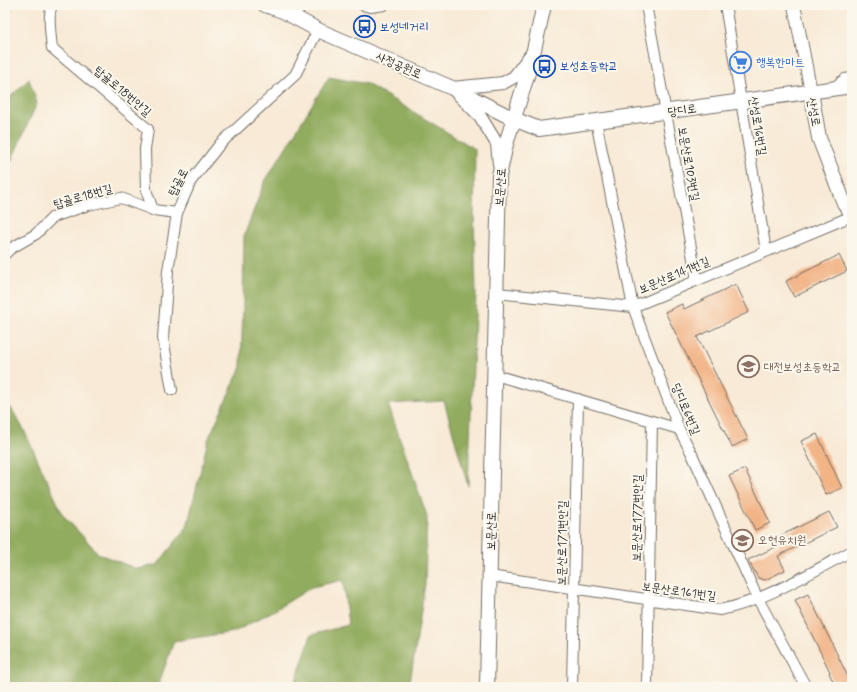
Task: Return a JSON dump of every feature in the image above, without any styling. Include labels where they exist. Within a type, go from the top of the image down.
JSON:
[{"type":"main road","name":"사정공원로","points":[[265,5],[283,7],[318,30],[452,88],[514,119]]},
{"type":"main road","name":"보문산로","points":[[487,687],[499,176],[506,144],[533,52],[543,5]]},
{"type":"main road","name":"당디로","points":[[514,119],[539,129],[852,86]]},
{"type":"main road","name":"산성로","points":[[810,92],[819,138],[844,203],[852,215]]},
{"type":"street","name":"탑골로18번안길","points":[[53,5],[51,8],[52,48],[148,129],[145,149],[146,190],[153,210]]},
{"type":"street","points":[[363,5],[370,7],[384,5]]},
{"type":"street","name":"보문산로103번길","points":[[646,5],[697,280]]},
{"type":"street","name":"산성로16번길","points":[[725,5],[766,251]]},
{"type":"street","name":"산성로","points":[[794,5],[810,92]]},
{"type":"street","name":"탑골로","points":[[172,390],[163,338],[168,271],[177,213],[191,181],[220,144],[295,75],[318,30]]},
{"type":"street","points":[[452,88],[503,83],[514,77],[533,52]]},
{"type":"street","points":[[832,89],[845,79],[852,78]]},
{"type":"street","points":[[452,88],[480,116],[497,144],[499,176]]},
{"type":"street","points":[[832,89],[847,92],[852,91]]},
{"type":"street","name":"당디로6번길","points":[[596,122],[633,306],[679,429],[758,599],[806,687]]},
{"type":"street","name":"탑골로18번길","points":[[5,254],[10,249],[36,234],[54,217],[88,205],[121,198],[153,210],[177,213]]},
{"type":"street","name":"보문산로141번길","points":[[497,293],[633,306],[852,215]]},
{"type":"street","points":[[495,375],[679,429]]},
{"type":"street","name":"보문산로171번안길","points":[[572,687],[578,399]]},
{"type":"street","name":"보문산로177번안길","points":[[647,687],[652,421]]},
{"type":"street","name":"보문산로161번길","points":[[490,576],[720,610],[758,599],[852,551]]},
{"type":"green space","points":[[5,5],[12,5],[5,29]]},
{"type":"green space","points":[[329,77],[367,84],[475,149],[474,215],[476,293],[468,486],[444,401],[388,404],[427,516],[425,583],[409,687],[294,687],[311,635],[348,625],[343,580],[312,587],[275,610],[234,632],[174,641],[159,683],[164,687],[5,687],[5,398],[24,430],[63,515],[99,554],[137,569],[157,565],[187,527],[208,440],[241,367],[244,236],[264,183]]},
{"type":"green space","points":[[29,79],[37,103],[5,175],[5,102]]},
{"type":"building","points":[[839,255],[847,271],[794,297],[786,281]]},
{"type":"building","points":[[736,284],[749,312],[697,337],[748,439],[732,447],[665,312],[682,304],[684,309]]},
{"type":"building","points":[[817,434],[842,488],[826,495],[801,441]]},
{"type":"building","points":[[745,469],[770,523],[755,530],[729,476]]},
{"type":"building","points":[[829,512],[837,527],[778,556],[785,570],[765,580],[758,578],[748,560],[780,545],[776,538]]},
{"type":"building","points":[[808,594],[852,687],[836,687],[829,673],[830,672],[795,600]]},
{"type":"place","name":"보성네거리","points":[[365,27]]},
{"type":"place","name":"행복한마트","points":[[740,62]]},
{"type":"place","name":"보성초등학교","points":[[545,66]]},
{"type":"place","name":"대전보성초등학교","points":[[749,367]]},
{"type":"place","name":"오현유치원","points":[[742,540]]}]
